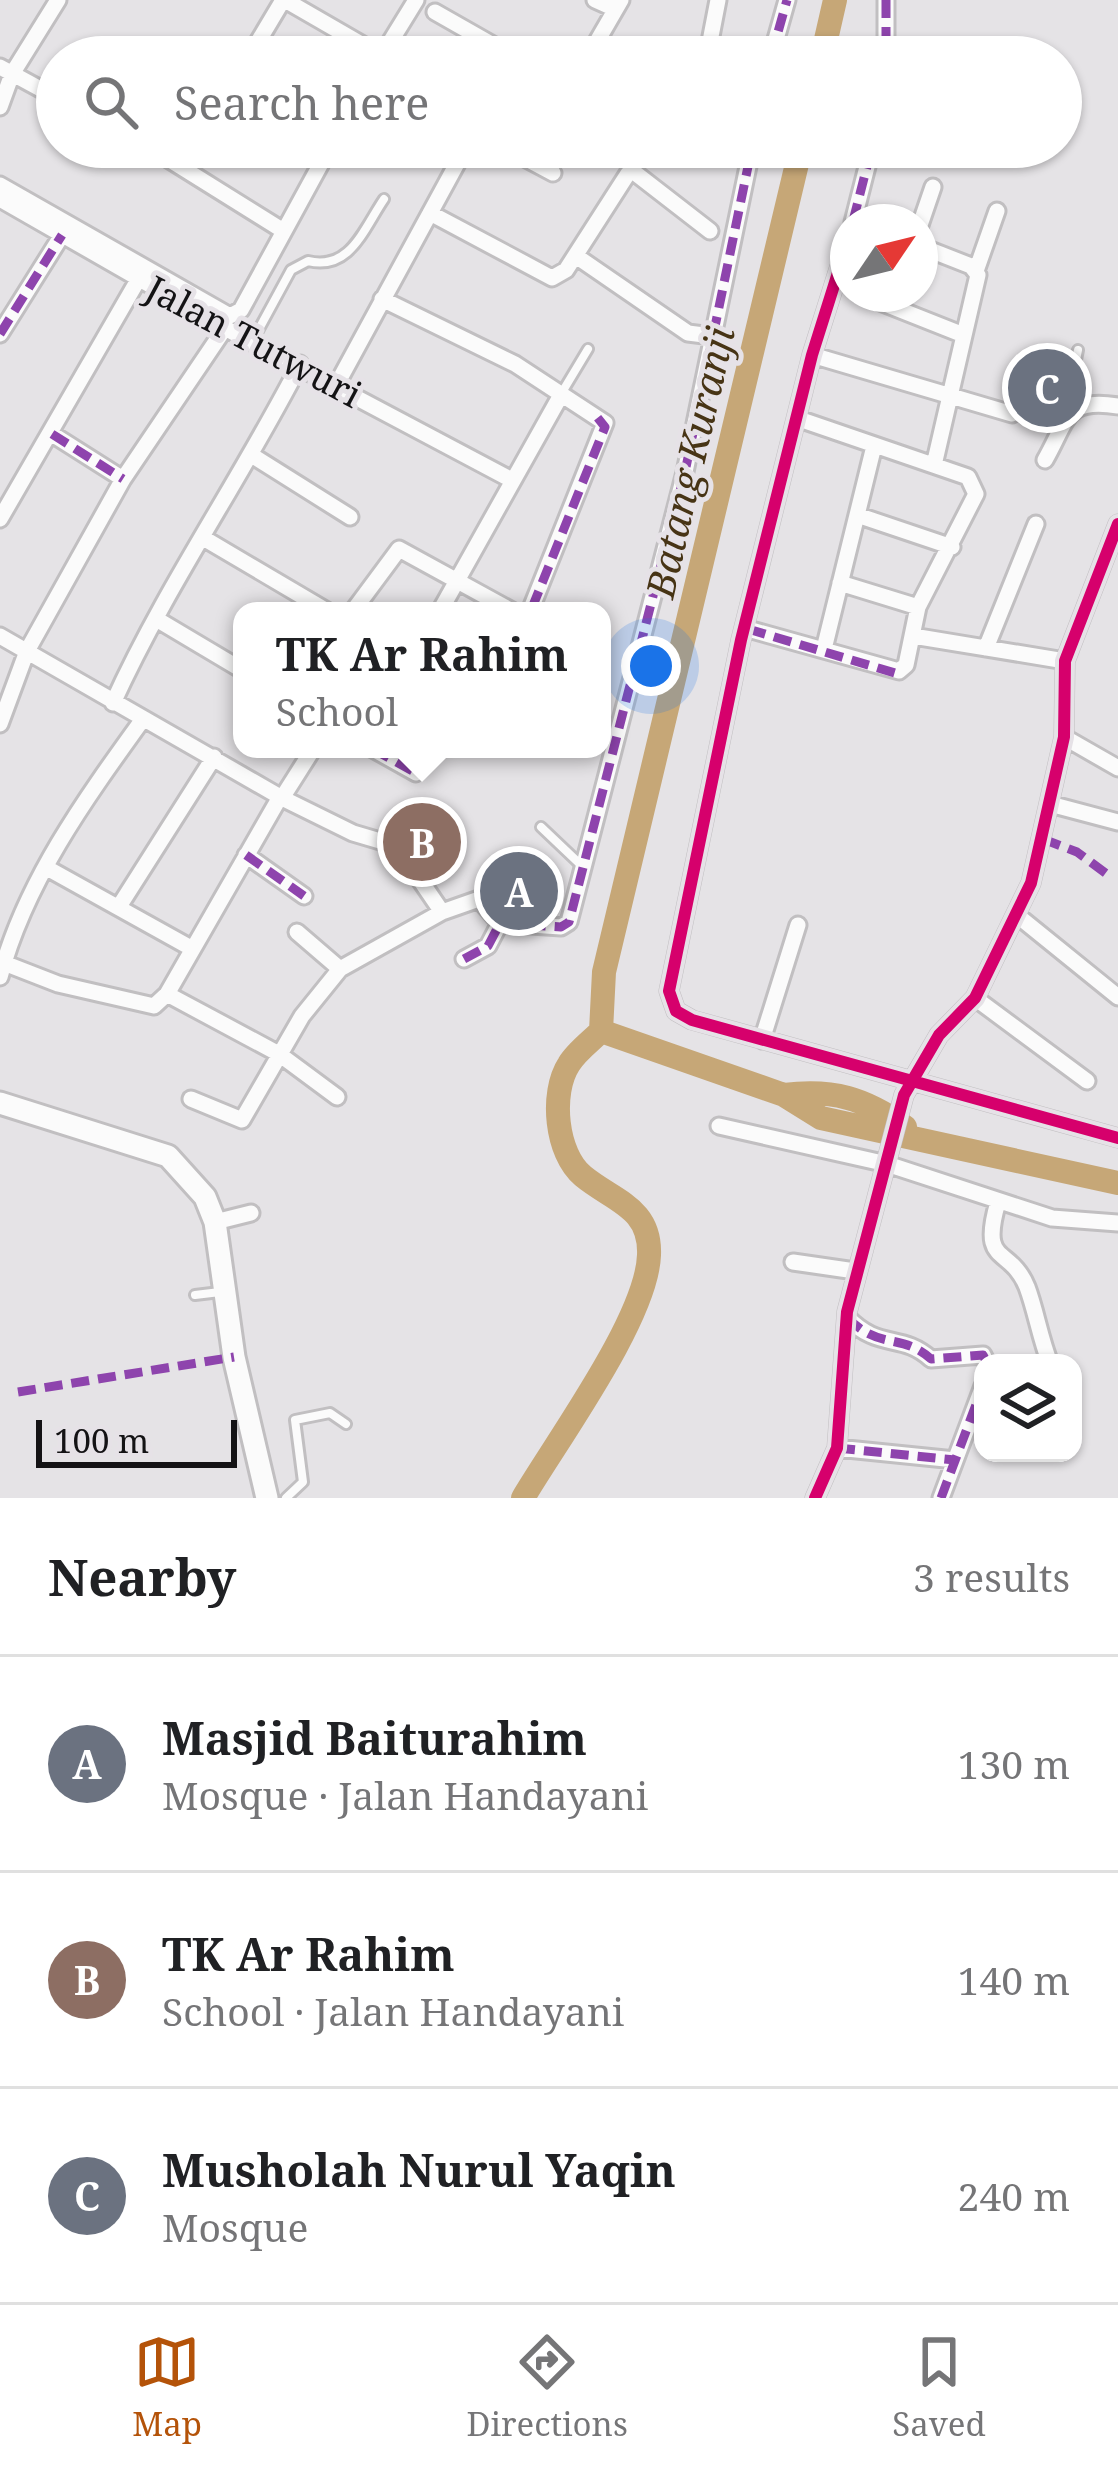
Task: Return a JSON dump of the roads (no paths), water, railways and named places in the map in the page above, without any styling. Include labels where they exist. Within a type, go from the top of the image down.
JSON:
[{"type":"main road","points":[[0,1103],[168,1156],[205,1197],[215,1222],[234,1358],[267,1498]]},
{"type":"street","points":[[0,106],[6,71],[58,0]]},
{"type":"street","points":[[263,36],[284,0],[346,36]]},
{"type":"street","points":[[395,36],[416,0]]},
{"type":"street","points":[[595,0],[618,4],[600,36]]},
{"type":"street","points":[[711,36],[718,0]]},
{"type":"street","points":[[777,36],[787,0]]},
{"type":"street","points":[[886,0],[886,36]]},
{"type":"street","points":[[435,12],[477,36]]},
{"type":"street","points":[[6,71],[36,87]]},
{"type":"street","points":[[188,168],[282,230]]},
{"type":"street","points":[[0,184],[230,316],[241,310],[318,168]]},
{"type":"street","points":[[338,384],[455,168]]},
{"type":"street","points":[[544,168],[553,173]]},
{"type":"street","points":[[191,1099],[240,1121],[279,1054],[340,969],[442,912],[479,899],[500,923],[565,925],[662,572],[748,168]]},
{"type":"street","points":[[858,204],[867,168]]},
{"type":"street","points":[[430,213],[552,278],[571,263],[630,169],[710,231]]},
{"type":"street","points":[[927,204],[932,187]]},
{"type":"street","name":"Jalan Tutwuri","points":[[0,199],[225,328],[510,479]]},
{"type":"street","points":[[934,466],[953,395],[976,271],[997,211]]},
{"type":"street","points":[[0,334],[62,235]]},
{"type":"street","points":[[938,254],[976,271]]},
{"type":"street","points":[[571,263],[688,333],[712,336]]},
{"type":"street","points":[[0,519],[138,280]]},
{"type":"street","points":[[382,299],[515,364],[605,427],[534,602]]},
{"type":"street","points":[[831,312],[812,355],[721,727],[669,991],[676,1011],[692,1020],[907,1088],[1118,1138]]},
{"type":"street","points":[[906,312],[962,334]]},
{"type":"street","points":[[0,724],[26,651],[123,479],[225,328]]},
{"type":"street","points":[[812,355],[1012,414]]},
{"type":"street","points":[[113,703],[141,641],[158,620],[253,456],[300,364]]},
{"type":"street","points":[[445,602],[561,394]]},
{"type":"street","points":[[1045,460],[1069,415],[1082,404],[1118,406]]},
{"type":"street","points":[[748,629],[895,673],[906,665],[918,607],[952,548],[976,485],[799,419]]},
{"type":"street","points":[[52,434],[123,479]]},
{"type":"street","points":[[824,649],[874,446]]},
{"type":"street","points":[[253,456],[350,517]]},
{"type":"street","points":[[857,514],[952,548]]},
{"type":"street","points":[[986,648],[1036,524]]},
{"type":"street","points":[[815,1498],[837,1448],[847,1317],[907,1088],[939,1035],[975,998],[1018,916],[1064,737],[1064,661],[1118,524]]},
{"type":"street","points":[[205,539],[312,602]]},
{"type":"street","points":[[360,602],[399,549],[497,602]]},
{"type":"street","points":[[840,583],[918,607]]},
{"type":"street","points":[[158,620],[233,665]]},
{"type":"street","points":[[0,636],[281,797],[353,832],[397,846],[442,912]]},
{"type":"street","points":[[913,636],[1064,661]]},
{"type":"street","points":[[143,719],[98,782],[24,907],[2,970],[154,1006],[167,994],[307,758]]},
{"type":"street","points":[[1064,737],[1118,768]]},
{"type":"street","points":[[120,905],[214,757]]},
{"type":"street","points":[[390,758],[416,772]]},
{"type":"street","points":[[1050,805],[1118,822]]},
{"type":"street","points":[[246,855],[304,896]]},
{"type":"street","points":[[46,868],[191,948]]},
{"type":"street","points":[[1018,916],[1118,997]]},
{"type":"street","points":[[464,959],[488,946],[500,923]]},
{"type":"street","points":[[762,1040],[798,925]]},
{"type":"street","points":[[297,932],[340,969]]},
{"type":"street","points":[[167,994],[279,1054],[337,1097]]},
{"type":"street","points":[[975,998],[1087,1081]]},
{"type":"street","points":[[719,1126],[888,1159],[1052,1218],[1118,1223]]},
{"type":"street","points":[[998,1202],[991,1228],[994,1250],[1027,1288],[1047,1354]]},
{"type":"street","points":[[215,1222],[251,1213]]},
{"type":"street","points":[[793,1262],[856,1271]]},
{"type":"street","points":[[847,1317],[873,1340],[914,1345],[932,1359],[974,1356]]},
{"type":"street","points":[[940,1498],[974,1411]]},
{"type":"street","points":[[837,1448],[956,1460]]},
{"type":"lane","points":[[252,341],[291,270],[308,261],[327,266],[341,261],[384,199]]},
{"type":"lane","points":[[561,394],[588,349]]},
{"type":"lane","points":[[1078,350],[1072,379],[1082,404]]},
{"type":"lane","points":[[541,827],[582,866]]},
{"type":"lane","points":[[195,1295],[227,1291]]},
{"type":"lane","points":[[286,1498],[302,1482],[295,1420],[330,1413],[346,1424]]},
{"type":"waterway","name":"Batang Kuranji","points":[[827,36],[835,0]]},
{"type":"waterway","name":"Batang Kuranji","points":[[523,1498],[617,1344],[644,1281],[649,1255],[644,1226],[628,1207],[574,1166],[562,1139],[559,1091],[572,1060],[601,1031],[604,972],[796,168]]},
{"type":"waterway","points":[[601,1031],[784,1095],[821,1118],[1118,1183]]},
{"type":"waterway","points":[[784,1095],[848,1098],[905,1127]]},
{"type":"place","name":"Musholah Nurul Yaqin","points":[[1047,388]]},
{"type":"place","name":"TK Ar Rahim","points":[[422,842]]},
{"type":"place","name":"Masjid Baiturahim","points":[[519,891]]}]
